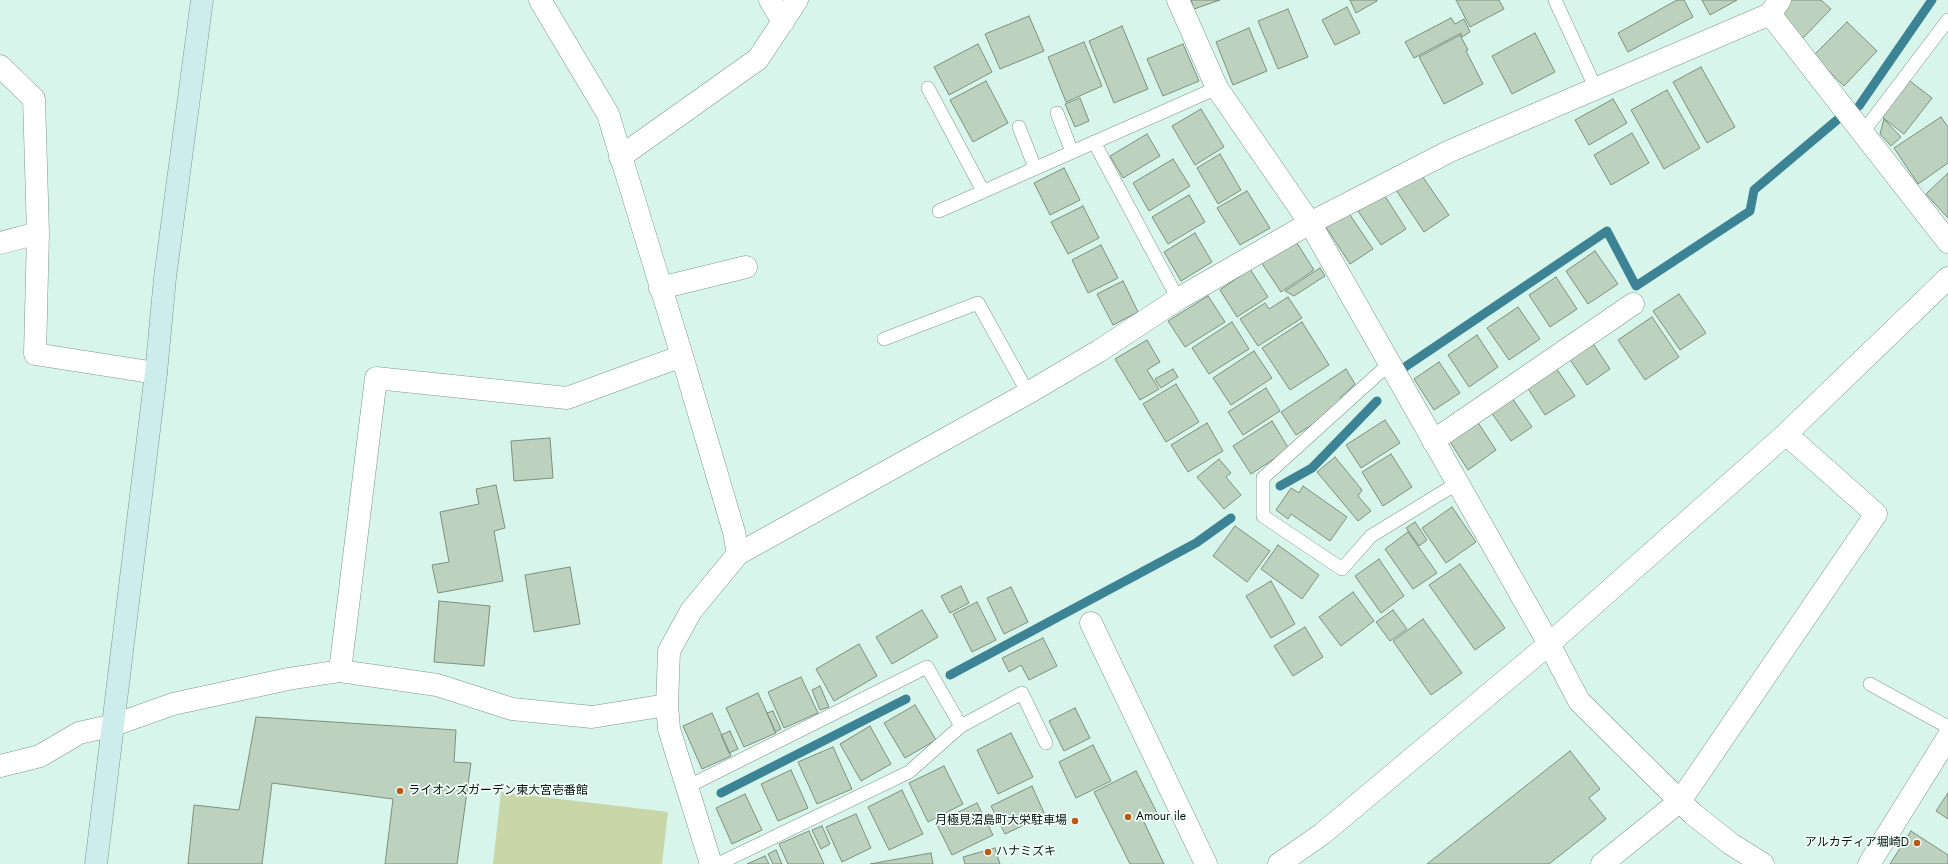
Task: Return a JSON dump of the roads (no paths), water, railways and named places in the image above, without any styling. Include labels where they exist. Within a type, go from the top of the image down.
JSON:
[{"type":"street","points":[[96,864],[156,374],[165,278],[202,0]]},
{"type":"street","points":[[540,0],[608,114],[682,356],[734,532],[738,554]]},
{"type":"street","points":[[770,0],[783,22]]},
{"type":"street","points":[[620,157],[758,59],[797,0]]},
{"type":"street","points":[[1178,0],[1217,88],[1310,223],[1456,484],[1549,644],[1579,701],[1680,801],[1731,844],[1762,864]]},
{"type":"street","points":[[711,864],[669,729],[667,705],[669,651],[691,612],[738,554],[1028,393],[1099,351],[1178,299],[1310,223],[1450,151],[1596,89],[1775,7],[1862,132],[1948,242]]},
{"type":"street","points":[[0,66],[34,99],[38,233],[35,354],[156,374]]},
{"type":"street","points":[[0,243],[38,233]]},
{"type":"street","points":[[660,288],[746,267]]},
{"type":"street","points":[[1279,864],[1322,834],[1549,644],[1786,434],[1948,278]]},
{"type":"street","points":[[1433,441],[1633,304]]},
{"type":"street","points":[[340,671],[376,378],[567,398],[682,356]]},
{"type":"street","points":[[1602,864],[1680,801],[1876,514],[1786,434]]},
{"type":"street","points":[[1091,623],[1206,864]]},
{"type":"street","points":[[0,766],[40,756],[79,733],[114,725],[172,704],[288,679],[340,671],[437,685],[512,709],[592,716],[667,705]]},
{"type":"street","points":[[1869,864],[1948,737]]},
{"type":"lane","points":[[1555,0],[1596,89]]},
{"type":"lane","points":[[1862,132],[1948,20]]},
{"type":"lane","points":[[928,88],[983,191]]},
{"type":"lane","points":[[939,211],[1217,88]]},
{"type":"lane","points":[[1057,113],[1072,152]]},
{"type":"lane","points":[[1019,127],[1035,168]]},
{"type":"lane","points":[[1094,142],[1178,299]]},
{"type":"lane","points":[[884,339],[978,304],[1028,393]]},
{"type":"lane","points":[[1389,364],[1263,478],[1263,516],[1342,569],[1371,536],[1456,484]]},
{"type":"lane","points":[[688,787],[927,667],[961,726]]},
{"type":"lane","points":[[1870,684],[1948,728]]},
{"type":"lane","points":[[718,864],[909,772],[961,726],[1022,693],[1046,743]]},
{"type":"waterway","points":[[1859,106],[1932,0]]},
{"type":"waterway","points":[[1405,367],[1607,231],[1636,286],[1750,211],[1754,190],[1837,120]]},
{"type":"waterway","points":[[1280,486],[1312,468],[1377,401]]},
{"type":"waterway","points":[[950,675],[1196,543],[1231,518]]},
{"type":"waterway","points":[[721,793],[906,699]]},
{"type":"place","name":"ライオンズガーデン東大宮壱番館","points":[[400,791]]},
{"type":"place","name":"Amour ile","points":[[1128,817]]},
{"type":"place","name":"月極見沼島町大栄駐車場","points":[[1075,821]]},
{"type":"place","name":"アルカディア堀崎D","points":[[1917,843]]},
{"type":"place","name":"ハナミズキ","points":[[988,852]]}]
